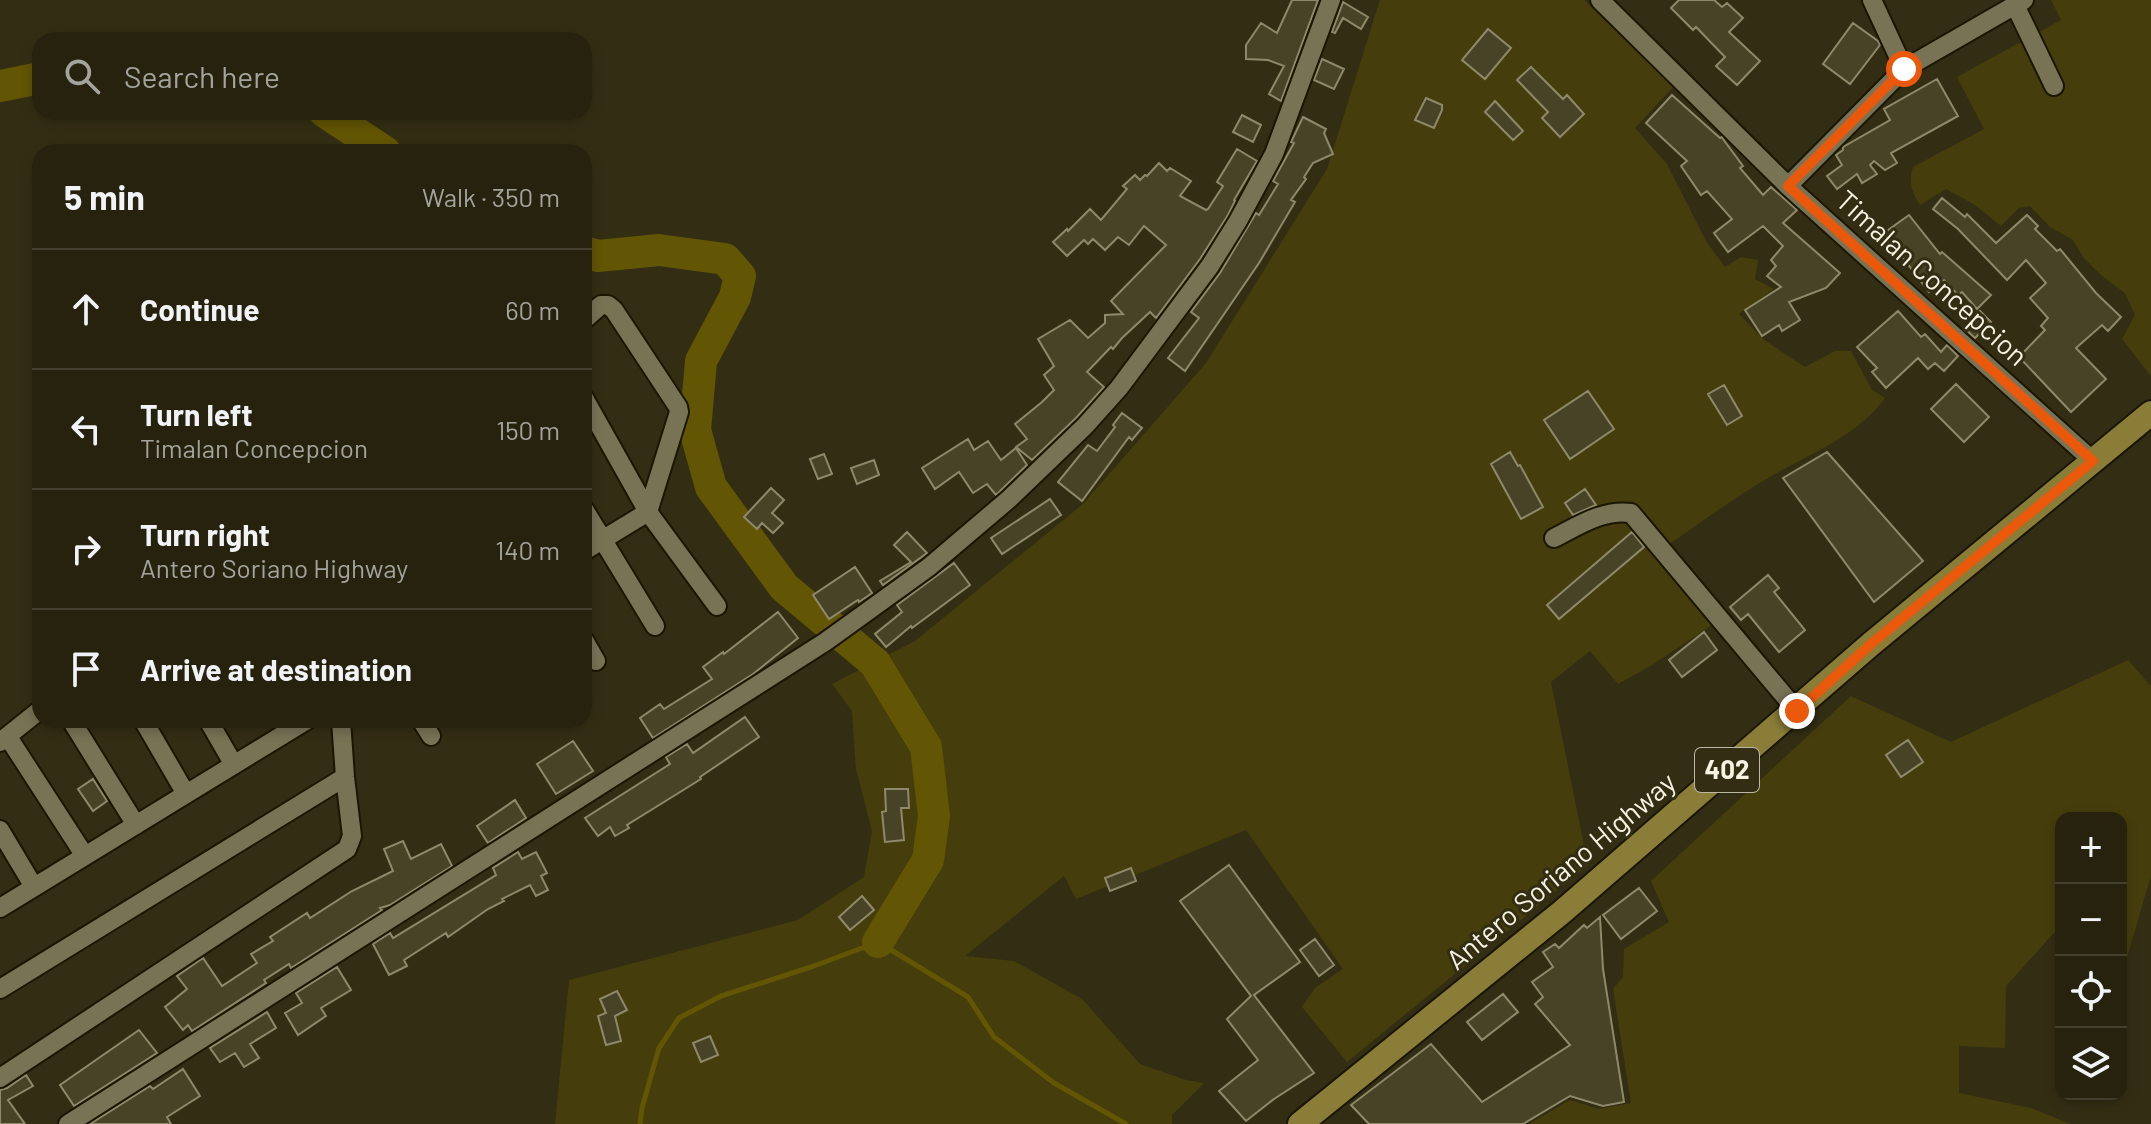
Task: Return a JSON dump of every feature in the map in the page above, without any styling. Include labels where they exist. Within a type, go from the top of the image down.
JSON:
[{"type":"main road","name":"Antero Soriano Highway","points":[[1300,1124],[1562,912],[1871,644],[2151,413]]},
{"type":"street","points":[[68,1124],[825,642],[929,567],[1009,499],[1085,426],[1119,388],[1210,266],[1274,154],[1331,0]]},
{"type":"street","name":"Timalan Concepcion","points":[[1600,0],[1788,186],[2093,461]]},
{"type":"street","points":[[1872,0],[1904,69]]},
{"type":"street","points":[[1788,186],[1904,69],[2019,3],[2054,86]]},
{"type":"street","points":[[592,313],[601,305],[608,305],[614,310],[678,407],[679,417],[648,512],[592,546]]},
{"type":"street","points":[[592,412],[648,512],[717,606]]},
{"type":"street","points":[[1554,538],[1603,514],[1631,513],[1797,711]]},
{"type":"street","points":[[592,523],[655,626]]},
{"type":"street","points":[[592,654],[596,661]]},
{"type":"street","points":[[32,716],[4,739],[85,856]]},
{"type":"street","points":[[76,728],[136,825]]},
{"type":"street","points":[[148,728],[186,794]]},
{"type":"street","points":[[213,728],[234,765]]},
{"type":"street","points":[[0,908],[234,765],[279,728]]},
{"type":"street","points":[[0,1078],[347,849],[352,836],[342,728]]},
{"type":"street","points":[[0,989],[345,777]]},
{"type":"street","points":[[0,830],[34,887]]},
{"type":"shaded area","points":[[1380,0],[1584,0],[1674,86],[1635,128],[1667,164],[1706,241],[1725,267],[1741,257],[1758,260],[1755,279],[1774,289],[1739,314],[1764,340],[1805,367],[1835,351],[1851,351],[1872,390],[1885,398],[1849,433],[1746,491],[1662,549],[1721,619],[1618,684],[1590,651],[1551,682],[1588,865],[1347,1062],[1302,1007],[1315,988],[1343,969],[1246,830],[1076,899],[1064,876],[965,956],[1014,961],[1082,999],[1140,1064],[1204,1083],[1172,1115],[1172,1124],[555,1124],[569,980],[798,920],[864,877],[872,831],[856,769],[852,711],[832,684],[915,641],[1083,504],[1206,363],[1327,169]]},
{"type":"shaded area","points":[[2051,0],[2151,0],[2151,376],[2122,339],[2135,315],[2125,293],[2083,257],[2073,240],[2050,227],[2030,206],[2019,208],[2001,226],[1975,205],[1946,189],[1920,205],[1912,187],[1913,167],[1984,129],[1957,77],[2061,20]]},
{"type":"shaded area","points":[[2128,660],[2151,686],[2151,876],[2127,958],[2127,812],[2055,812],[2055,932],[2006,986],[2005,1048],[1959,1046],[1959,1093],[2031,1108],[2071,1124],[1529,1124],[1570,1100],[1599,1109],[1631,1103],[1613,989],[1623,977],[1624,949],[1669,922],[1651,881],[1851,696],[1951,742]]},
{"type":"building","points":[[1292,0],[1318,0],[1281,101],[1269,94],[1284,66],[1268,60],[1246,59],[1246,45],[1261,23],[1277,33]]},
{"type":"building","points":[[1679,0],[1714,0],[1722,7],[1727,3],[1743,18],[1729,32],[1760,61],[1737,85],[1716,66],[1725,57],[1696,27],[1693,30],[1671,8]]},
{"type":"building","points":[[1343,2],[1368,17],[1361,29],[1343,18],[1335,33],[1332,32]]},
{"type":"building","points":[[1853,23],[1880,45],[1850,84],[1823,64]]},
{"type":"building","points":[[1488,29],[1511,48],[1485,79],[1462,60]]},
{"type":"building","points":[[1322,59],[1344,69],[1334,89],[1314,80]]},
{"type":"building","points":[[1531,67],[1563,99],[1567,95],[1584,114],[1560,137],[1542,118],[1548,112],[1517,80]]},
{"type":"building","points":[[1937,79],[1958,116],[1891,153],[1897,163],[1885,170],[1874,161],[1870,165],[1877,174],[1862,183],[1857,174],[1837,189],[1827,176],[1842,165],[1836,155],[1843,147],[1890,120],[1884,109]]},
{"type":"building","points":[[1672,95],[1722,137],[1743,166],[1740,168],[1763,195],[1771,187],[1797,210],[1783,223],[1840,273],[1826,288],[1789,302],[1800,320],[1782,331],[1779,325],[1762,336],[1745,310],[1781,287],[1767,276],[1776,266],[1771,260],[1783,246],[1763,226],[1728,252],[1714,233],[1732,219],[1707,191],[1701,195],[1681,166],[1687,161],[1646,123]]},
{"type":"building","points":[[1426,98],[1442,105],[1434,128],[1415,120]]},
{"type":"building","points":[[1495,101],[1523,131],[1513,140],[1485,112]]},
{"type":"building","points":[[1242,115],[1261,125],[1253,142],[1233,132]]},
{"type":"building","points":[[1303,117],[1326,129],[1324,133],[1333,154],[1313,163],[1291,200],[1295,202],[1259,263],[1185,371],[1168,358],[1199,318],[1191,312],[1278,184],[1273,181],[1294,143],[1291,142]]},
{"type":"building","points":[[1237,149],[1257,161],[1200,259],[1156,318],[1150,312],[1087,372],[1104,387],[1032,460],[1016,447],[1027,439],[1015,424],[1054,390],[1044,375],[1054,366],[1038,339],[1070,320],[1088,338],[1105,323],[1105,315],[1123,314],[1111,301],[1166,245],[1144,226],[1129,245],[1118,237],[1105,250],[1093,239],[1088,244],[1084,240],[1067,256],[1053,242],[1090,209],[1101,220],[1127,189],[1123,186],[1135,175],[1140,180],[1147,176],[1159,163],[1167,171],[1170,168],[1191,181],[1180,196],[1208,209],[1223,186],[1217,182]]},
{"type":"building","points":[[1942,198],[1965,217],[1967,214],[1996,243],[2027,215],[2038,226],[2035,229],[2057,251],[2060,249],[2096,293],[2121,317],[2108,331],[2102,325],[2076,348],[2106,379],[2071,412],[2019,357],[2045,330],[2041,326],[2048,318],[2030,298],[2046,283],[2026,260],[2007,280],[1958,229],[1933,209]]},
{"type":"building","points":[[1909,215],[1940,254],[1942,252],[1991,295],[1977,309],[1962,292],[1958,295],[1944,280],[1929,292],[1884,233]]},
{"type":"building","points":[[1898,311],[1921,337],[1925,334],[1941,352],[1947,345],[1958,356],[1944,371],[1935,363],[1928,369],[1918,358],[1886,388],[1872,372],[1877,368],[1857,347]]},
{"type":"building","points":[[1980,311],[1991,322],[1975,338],[1964,328]]},
{"type":"building","points":[[1956,384],[1989,417],[1964,442],[1931,409]]},
{"type":"building","points":[[1724,385],[1742,416],[1727,425],[1708,394]]},
{"type":"building","points":[[1588,391],[1614,429],[1570,459],[1544,420]]},
{"type":"building","points":[[1122,413],[1142,428],[1132,440],[1129,437],[1082,501],[1058,482],[1088,445],[1097,451]]},
{"type":"building","points":[[968,439],[974,450],[988,441],[1001,460],[1016,448],[1027,465],[996,495],[987,484],[973,493],[959,472],[935,489],[922,468]]},
{"type":"building","points":[[1510,452],[1543,507],[1521,519],[1491,464]]},
{"type":"building","points":[[1827,452],[1923,561],[1874,602],[1783,478]]},
{"type":"building","points":[[824,454],[832,474],[818,479],[810,459]]},
{"type":"building","points":[[874,460],[879,475],[857,484],[851,468]]},
{"type":"building","points":[[771,488],[784,500],[772,513],[783,523],[773,533],[762,523],[757,529],[744,517]]},
{"type":"building","points":[[1585,489],[1596,505],[1573,515],[1565,503]]},
{"type":"building","points":[[1050,499],[1061,515],[1002,554],[991,538]]},
{"type":"building","points":[[907,532],[927,553],[883,585],[880,581],[911,562],[894,545]]},
{"type":"building","points":[[1632,532],[1644,547],[1559,619],[1547,605]]},
{"type":"building","points":[[954,563],[970,585],[886,647],[875,634],[902,612],[897,605]]},
{"type":"building","points":[[855,567],[872,593],[829,619],[813,595]]},
{"type":"building","points":[[1768,575],[1779,588],[1774,592],[1805,630],[1779,652],[1748,614],[1741,620],[1730,607]]},
{"type":"building","points":[[778,612],[798,638],[753,674],[653,738],[640,718],[660,704],[664,709],[712,679],[703,667]]},
{"type":"building","points":[[1704,632],[1717,650],[1682,677],[1669,660]]},
{"type":"building","points":[[745,717],[759,737],[701,779],[627,825],[629,828],[615,836],[610,827],[598,836],[585,818],[670,764],[666,757],[687,744],[693,753]]},
{"type":"building","points":[[1908,740],[1923,762],[1901,777],[1886,755]]},
{"type":"building","points":[[573,741],[593,771],[556,794],[537,764]]},
{"type":"building","points":[[93,779],[107,801],[93,811],[78,789]]},
{"type":"building","points":[[885,789],[908,789],[909,808],[901,808],[904,840],[885,842],[882,812],[886,811]]},
{"type":"building","points":[[515,800],[526,818],[488,843],[477,826]]},
{"type":"building","points":[[403,841],[411,859],[441,844],[452,866],[390,905],[380,908],[382,910],[291,968],[289,964],[264,980],[266,983],[192,1031],[188,1025],[183,1030],[165,1007],[187,989],[177,976],[203,958],[222,986],[257,963],[251,954],[273,941],[270,937],[307,913],[310,918],[352,891],[393,871],[384,849]]},
{"type":"building","points":[[518,852],[522,859],[536,852],[547,873],[541,876],[548,890],[536,896],[530,885],[502,899],[504,901],[448,937],[446,933],[404,960],[407,966],[389,975],[373,944],[390,933],[393,938],[496,875],[493,868]]},
{"type":"building","points":[[1229,865],[1300,962],[1254,995],[1314,1073],[1246,1121],[1219,1091],[1258,1060],[1227,1019],[1251,996],[1180,901]]},
{"type":"building","points":[[1131,868],[1136,881],[1110,891],[1105,878]]},
{"type":"building","points":[[1639,888],[1657,911],[1621,939],[1603,915]]},
{"type":"building","points":[[862,896],[874,910],[850,930],[839,917]]},
{"type":"building","points":[[1600,917],[1603,969],[1624,1102],[1603,1106],[1570,1096],[1523,1124],[1369,1124],[1351,1105],[1431,1044],[1482,1102],[1570,1045],[1535,1004],[1543,997],[1532,982],[1553,967],[1543,952],[1555,944],[1559,948],[1584,925],[1587,928]]},
{"type":"building","points":[[1315,939],[1334,965],[1319,976],[1300,950]]},
{"type":"building","points":[[337,967],[351,990],[321,1008],[326,1016],[298,1035],[285,1013],[302,1003],[296,993]]},
{"type":"building","points":[[617,991],[627,1010],[615,1016],[621,1041],[606,1045],[598,1016],[606,1013],[600,999]]},
{"type":"building","points":[[1503,994],[1518,1012],[1482,1040],[1467,1022]]},
{"type":"building","points":[[267,1012],[276,1028],[250,1044],[259,1058],[244,1067],[235,1053],[220,1062],[210,1048]]},
{"type":"building","points":[[139,1030],[157,1053],[74,1106],[60,1085]]},
{"type":"building","points":[[710,1036],[718,1055],[701,1062],[693,1043]]},
{"type":"building","points":[[183,1069],[200,1096],[167,1117],[171,1124],[90,1124],[150,1086],[153,1089]]},
{"type":"building","points":[[26,1075],[33,1086],[8,1100],[25,1124],[0,1124],[0,1090]]},
{"type":"waterway","points":[[0,86],[32,80]]},
{"type":"waterway","points":[[337,120],[373,144]]},
{"type":"waterway","points":[[592,254],[659,250],[725,259],[740,276],[735,297],[701,361],[695,430],[711,487],[784,587],[875,663],[926,747],[934,816],[928,860],[878,942]]},
{"type":"waterway","points":[[640,1124],[659,1048],[679,1018],[721,996],[878,942],[968,997],[994,1037],[1054,1083],[1126,1124]]},
{"type":"route","points":[[1797,711],[1871,644],[2093,461],[1788,186],[1904,69]]}]
